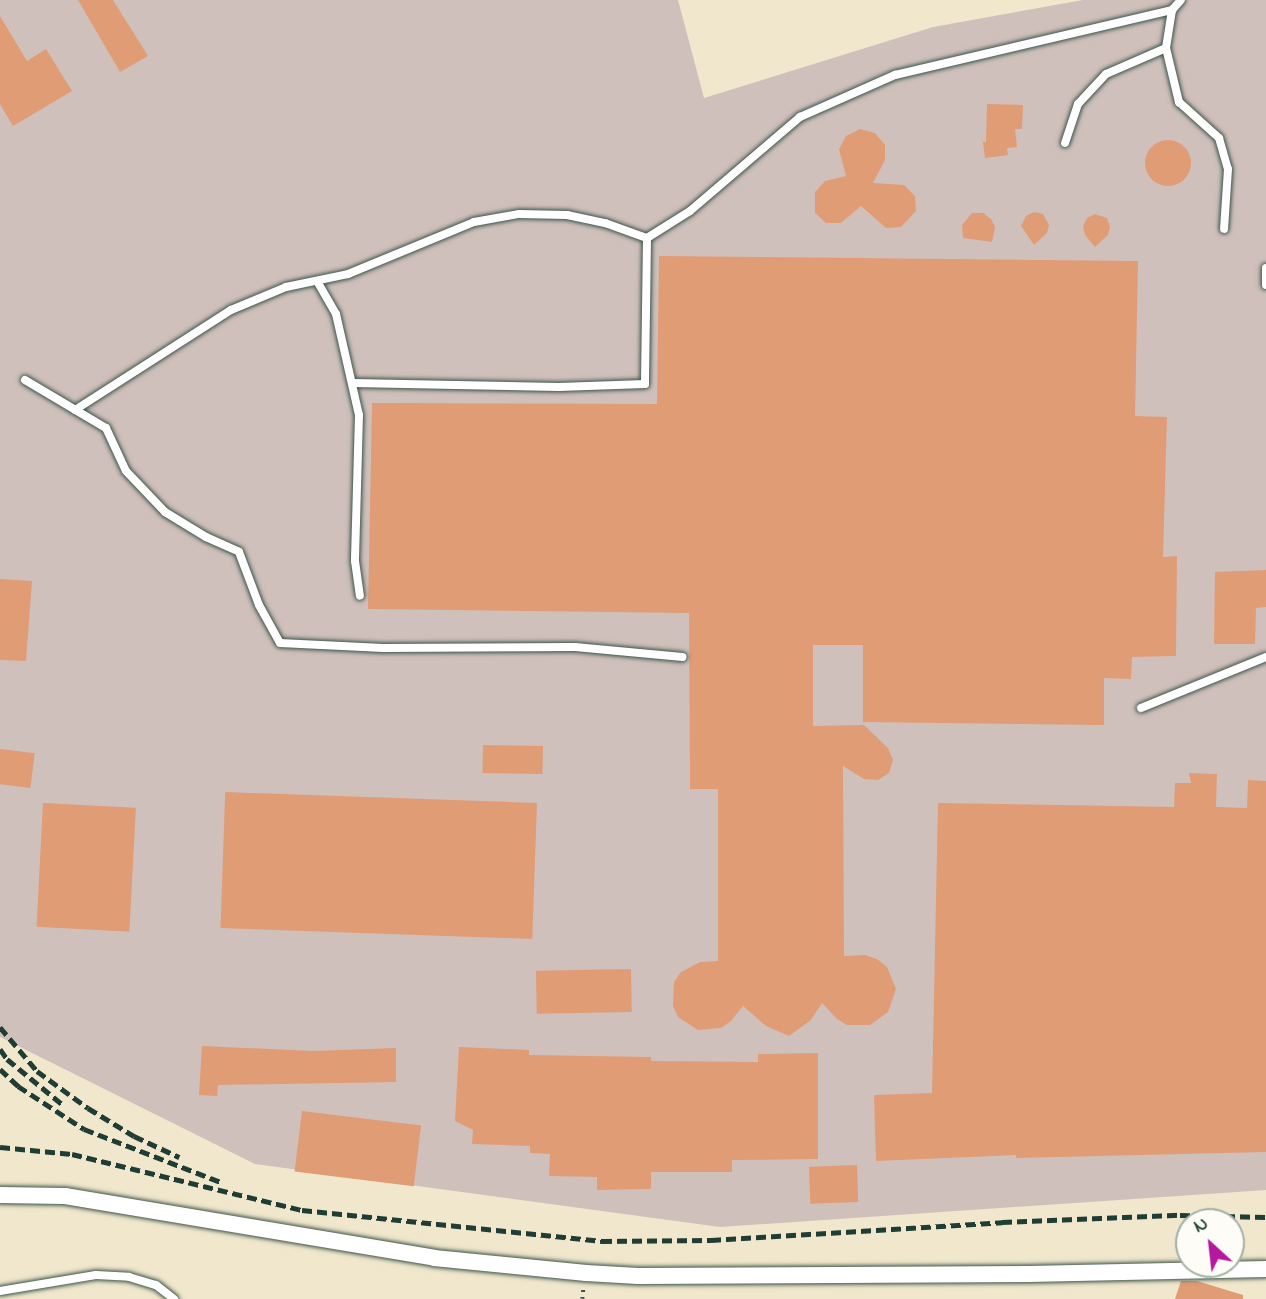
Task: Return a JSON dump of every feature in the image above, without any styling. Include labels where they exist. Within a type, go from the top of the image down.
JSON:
[{"type":"street","points":[[0,1195],[65,1196],[434,1258],[599,1274],[1028,1274],[1266,1269]]},
{"type":"lane","points":[[1181,0],[1172,10],[1166,48],[1179,102],[1219,138],[1228,169],[1224,229]]},
{"type":"lane","points":[[647,238],[691,211],[800,117],[895,75],[1172,10]]},
{"type":"lane","points":[[1065,143],[1078,104],[1106,74],[1166,48]]},
{"type":"lane","points":[[75,410],[231,310],[286,287],[348,274],[474,222],[519,214],[567,215],[605,223],[647,238]]},
{"type":"lane","points":[[354,383],[559,387],[645,384],[647,238]]},
{"type":"lane","points":[[1266,268],[1266,285]]},
{"type":"lane","points":[[317,281],[336,314],[354,383],[359,415],[355,561],[360,596]]},
{"type":"lane","points":[[25,380],[106,428],[125,471],[165,512],[206,537],[239,552],[259,605],[279,643],[383,648],[575,647],[682,657]]},
{"type":"lane","points":[[1141,708],[1266,657]]},
{"type":"lane","points":[[0,1291],[96,1275],[129,1276],[156,1285],[174,1299]]},
{"type":"shaded area","points":[[0,0],[678,0],[704,98],[933,27],[1083,0],[1266,0],[1266,1190],[720,1227],[255,1164],[0,1037]]},
{"type":"building","points":[[78,0],[113,0],[148,56],[120,72]]},
{"type":"building","points":[[0,16],[27,61],[46,49],[72,91],[13,126],[0,104]]},
{"type":"building","points":[[987,104],[1023,105],[1022,129],[1015,129],[1017,147],[1007,148],[1008,155],[985,158],[983,142],[986,142]]},
{"type":"building","points":[[860,129],[875,133],[885,145],[885,160],[873,183],[904,185],[915,196],[916,211],[901,227],[886,228],[861,206],[841,223],[826,223],[815,213],[815,192],[825,181],[846,176],[839,149],[846,136]]},
{"type":"building","points":[[1168,140],[1184,147],[1191,163],[1184,179],[1168,186],[1152,179],[1145,163],[1152,147]]},
{"type":"building","points":[[1034,212],[1043,214],[1049,225],[1047,233],[1034,245],[1021,226],[1026,216]]},
{"type":"building","points":[[972,213],[983,213],[991,219],[995,227],[992,242],[963,238],[962,225]]},
{"type":"building","points":[[1095,214],[1107,218],[1110,227],[1108,235],[1095,247],[1085,235],[1083,226],[1087,218]]},
{"type":"building","points":[[659,256],[1138,261],[1135,416],[1167,417],[1163,557],[1177,556],[1176,656],[1132,657],[1131,679],[1104,678],[1104,725],[863,722],[863,645],[813,645],[813,726],[864,725],[888,748],[893,760],[889,773],[878,780],[864,779],[843,766],[844,956],[865,955],[877,959],[887,967],[896,989],[888,1012],[870,1025],[847,1025],[837,1019],[822,1003],[811,1020],[789,1036],[766,1026],[743,1006],[731,1021],[721,1028],[698,1030],[678,1017],[673,1006],[674,982],[681,972],[700,962],[718,961],[718,789],[690,789],[689,613],[368,609],[372,403],[657,404]]},
{"type":"building","points":[[1266,570],[1266,607],[1256,608],[1255,644],[1214,644],[1215,572]]},
{"type":"building","points":[[0,579],[32,581],[26,661],[0,660]]},
{"type":"building","points":[[483,745],[543,746],[543,774],[483,773]]},
{"type":"building","points":[[0,749],[35,753],[30,788],[0,784]]},
{"type":"building","points":[[1189,773],[1217,774],[1216,807],[1247,808],[1248,780],[1266,781],[1266,1152],[1016,1158],[1016,1155],[876,1161],[874,1095],[932,1093],[938,803],[1174,807],[1175,783],[1191,783]]},
{"type":"building","points":[[225,792],[537,803],[532,939],[220,928]]},
{"type":"building","points":[[43,803],[136,808],[129,932],[37,927]]},
{"type":"building","points":[[631,969],[632,1012],[537,1014],[536,971]]},
{"type":"building","points":[[202,1046],[313,1051],[396,1048],[396,1082],[218,1085],[217,1096],[199,1095]]},
{"type":"building","points":[[459,1047],[529,1050],[529,1055],[651,1057],[651,1061],[758,1062],[758,1054],[818,1053],[818,1159],[732,1160],[732,1172],[651,1172],[651,1189],[597,1190],[597,1177],[549,1176],[550,1154],[530,1153],[530,1146],[472,1144],[473,1130],[455,1121]]},
{"type":"building","points":[[302,1111],[421,1126],[414,1186],[295,1172]]},
{"type":"building","points":[[857,1165],[858,1202],[810,1204],[809,1167]]},
{"type":"building","points":[[1181,1281],[1197,1281],[1243,1295],[1243,1299],[1175,1299]]},
{"type":"railway","points":[[0,1027],[37,1071],[88,1108],[134,1136],[179,1157]]},
{"type":"railway","points":[[0,1049],[7,1059],[62,1104]]},
{"type":"railway","points":[[0,1069],[18,1086],[84,1129],[223,1183]]},
{"type":"railway","points":[[0,1147],[72,1154],[302,1210],[602,1241],[711,1240],[1002,1222],[1180,1215],[1266,1217]]}]
